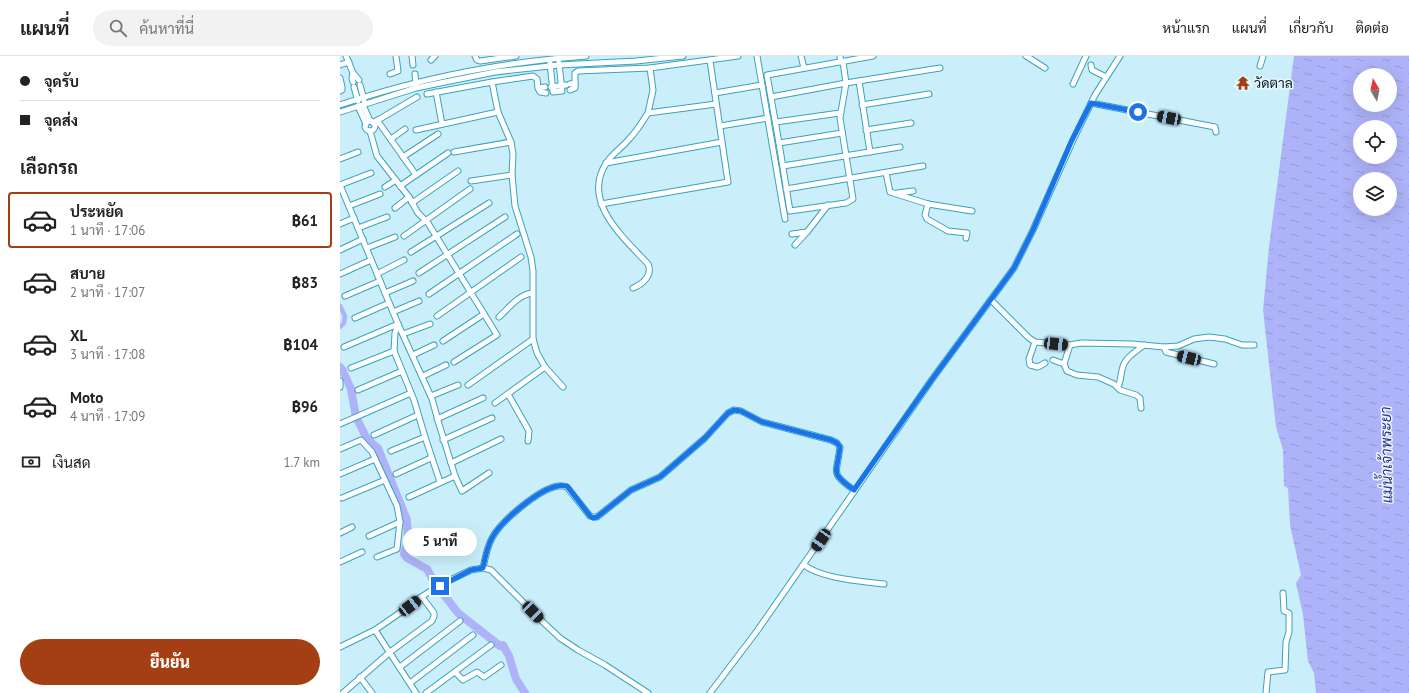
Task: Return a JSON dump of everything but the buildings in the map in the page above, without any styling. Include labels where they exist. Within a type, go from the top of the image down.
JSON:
[{"type":"street","points":[[346,56],[353,73],[360,83],[364,97],[362,105]]},
{"type":"street","points":[[390,74],[398,71],[396,56]]},
{"type":"street","points":[[412,56],[413,64]]},
{"type":"street","points":[[431,60],[436,56]]},
{"type":"street","points":[[475,56],[477,60],[480,61],[516,56]]},
{"type":"street","points":[[340,112],[444,76],[493,66],[586,56]]},
{"type":"street","points":[[340,105],[364,97],[495,72],[619,59],[683,56]]},
{"type":"street","points":[[567,87],[575,73],[578,71],[650,68],[738,56]]},
{"type":"street","points":[[757,56],[785,219]]},
{"type":"street","points":[[802,56],[804,68]]},
{"type":"street","points":[[840,56],[844,60],[846,83],[840,112],[853,199],[846,203],[790,211],[776,122],[767,77],[768,74],[844,60],[873,56]]},
{"type":"street","points":[[1026,56],[1044,68]]},
{"type":"street","points":[[1073,84],[1086,56]]},
{"type":"street","points":[[710,693],[804,566],[854,490],[933,378],[1014,268],[1052,189],[1072,140],[1091,103],[1119,56]]},
{"type":"street","points":[[1260,66],[1263,56]]},
{"type":"street","points":[[558,58],[567,87]]},
{"type":"street","points":[[549,90],[550,59]]},
{"type":"street","points":[[601,204],[728,182],[710,61]]},
{"type":"street","points":[[340,65],[349,62]]},
{"type":"street","points":[[1090,65],[1092,70],[1106,77]]},
{"type":"street","points":[[633,288],[644,282],[648,277],[650,268],[608,218],[599,196],[599,182],[601,172],[606,163],[630,138],[648,113],[653,90],[650,68]]},
{"type":"street","points":[[771,97],[940,68]]},
{"type":"street","points":[[353,73],[352,78],[358,99],[375,128],[370,131]]},
{"type":"street","points":[[415,74],[416,86]]},
{"type":"street","points":[[427,94],[533,76],[537,79],[540,92],[567,87]]},
{"type":"street","points":[[340,78],[342,87],[342,90],[340,91]]},
{"type":"street","points":[[859,81],[870,152]]},
{"type":"street","points":[[492,82],[498,112],[511,142],[513,154],[512,174],[515,206],[533,271],[533,338],[537,353],[545,367],[563,387]]},
{"type":"street","points":[[715,93],[762,85]]},
{"type":"street","points":[[436,92],[442,124]]},
{"type":"street","points":[[862,105],[929,94]]},
{"type":"street","points":[[417,97],[372,122],[366,128],[370,131],[377,156],[409,197],[418,213],[436,237],[497,335],[454,362]]},
{"type":"street","points":[[1091,103],[1215,126],[1216,132]]},
{"type":"street","points":[[648,113],[716,104]]},
{"type":"street","points":[[416,130],[498,112]]},
{"type":"street","points":[[776,122],[840,112]]},
{"type":"street","points":[[720,126],[768,118]]},
{"type":"street","points":[[372,122],[391,139],[416,175]]},
{"type":"street","points":[[866,130],[911,123]]},
{"type":"street","points":[[391,139],[405,129]]},
{"type":"street","points":[[779,143],[842,133]]},
{"type":"street","points":[[404,157],[438,134]]},
{"type":"street","points":[[454,152],[511,142]]},
{"type":"street","points":[[606,163],[722,142]]},
{"type":"street","points":[[783,166],[900,148]]},
{"type":"street","points":[[340,159],[358,152]]},
{"type":"street","points":[[400,186],[448,153]]},
{"type":"street","points":[[786,189],[923,166]]},
{"type":"street","points":[[412,203],[458,171]]},
{"type":"street","points":[[371,173],[340,185],[342,196],[349,206],[398,324],[423,376],[431,396],[450,463],[462,491],[489,473]]},
{"type":"street","points":[[886,173],[890,192],[894,194],[928,204],[972,211]]},
{"type":"street","points":[[471,181],[512,174]]},
{"type":"street","points":[[385,188],[396,180]]},
{"type":"street","points":[[404,236],[470,189]]},
{"type":"street","points":[[894,194],[913,191]]},
{"type":"street","points":[[349,206],[380,194]]},
{"type":"street","points":[[395,208],[409,197]]},
{"type":"street","points":[[411,252],[489,203]]},
{"type":"street","points":[[928,204],[925,215],[927,219],[948,231],[967,232],[966,238]]},
{"type":"street","points":[[795,245],[828,206]]},
{"type":"street","points":[[358,228],[387,217]]},
{"type":"street","points":[[418,273],[505,217]]},
{"type":"street","points":[[340,224],[354,218]]},
{"type":"street","points":[[792,234],[807,232]]},
{"type":"street","points":[[428,294],[517,234]]},
{"type":"street","points":[[367,248],[395,237]]},
{"type":"street","points":[[340,250],[363,239]]},
{"type":"street","points":[[437,316],[521,257]]},
{"type":"street","points":[[340,274],[371,260]]},
{"type":"street","points":[[377,274],[404,260]]},
{"type":"street","points":[[345,296],[380,281]]},
{"type":"street","points":[[385,293],[413,281]]},
{"type":"street","points":[[499,317],[520,298],[526,294],[532,293]]},
{"type":"street","points":[[991,300],[1029,338],[1035,342],[1070,345],[1081,343],[1164,347],[1178,346],[1194,339],[1209,337],[1225,339],[1242,345],[1254,345]]},
{"type":"street","points":[[393,312],[418,301]]},
{"type":"street","points":[[355,318],[389,303]]},
{"type":"street","points":[[443,341],[484,314]]},
{"type":"street","points":[[344,347],[398,324]]},
{"type":"street","points":[[398,324],[395,333],[394,351],[411,393],[424,437],[440,482]]},
{"type":"street","points":[[403,334],[430,324]]},
{"type":"street","points":[[468,385],[533,338]]},
{"type":"street","points":[[1035,342],[1030,359],[1030,365],[1038,367],[1045,364]]},
{"type":"street","points":[[413,355],[434,345]]},
{"type":"street","points":[[1070,345],[1064,364],[1067,371],[1077,375],[1098,377],[1118,387],[1120,390],[1136,395],[1140,398],[1141,408]]},
{"type":"street","points":[[1118,387],[1121,381],[1124,363],[1144,345]]},
{"type":"street","points":[[1164,347],[1166,352],[1214,364]]},
{"type":"street","points":[[351,368],[394,351]]},
{"type":"street","points":[[1053,360],[1064,364]]},
{"type":"street","points":[[423,376],[446,365]]},
{"type":"street","points":[[495,403],[545,367]]},
{"type":"street","points":[[358,390],[402,371]]},
{"type":"street","points":[[340,381],[340,387]]},
{"type":"street","points":[[431,396],[458,385]]},
{"type":"street","points":[[341,423],[411,393]]},
{"type":"street","points":[[508,394],[529,431],[528,441]]},
{"type":"street","points":[[437,419],[483,398]]},
{"type":"street","points":[[483,568],[492,537],[499,528],[523,505],[542,491],[560,485],[567,486],[590,516],[593,518],[597,517],[631,490],[660,477],[705,438],[728,413],[734,410],[741,411],[762,422],[837,443],[840,447],[836,473],[854,490]]},
{"type":"street","points":[[374,435],[418,415]]},
{"type":"street","points":[[443,440],[492,418]]},
{"type":"street","points":[[391,451],[424,437]]},
{"type":"street","points":[[450,463],[502,439]]},
{"type":"street","points":[[340,449],[361,440],[372,452],[397,506],[400,522],[397,549],[377,558]]},
{"type":"street","points":[[396,474],[432,458]]},
{"type":"street","points":[[340,474],[375,459]]},
{"type":"street","points":[[409,496],[455,476]]},
{"type":"street","points":[[342,498],[385,480]]},
{"type":"street","points":[[369,536],[400,522]]},
{"type":"street","points":[[340,533],[352,527]]},
{"type":"street","points":[[340,562],[362,552]]},
{"type":"street","points":[[804,566],[825,575],[884,584]]},
{"type":"street","points":[[340,647],[375,630],[432,590],[471,570],[483,568],[491,570],[544,624],[560,638],[648,693]]},
{"type":"street","points":[[1266,693],[1268,672],[1284,670],[1286,642],[1289,632],[1289,613],[1284,611],[1283,593]]},
{"type":"street","points":[[342,693],[349,691],[360,677],[433,618],[434,613],[422,597]]},
{"type":"street","points":[[400,667],[460,621]]},
{"type":"street","points":[[375,630],[416,693]]},
{"type":"street","points":[[410,683],[473,635]]},
{"type":"street","points":[[426,693],[491,644]]},
{"type":"street","points":[[455,672],[463,680],[476,672],[484,677],[501,665]]},
{"type":"street","points":[[360,677],[372,693]]},
{"type":"water","name":"แม่น้ำเจ้าพระยา","points":[[1294,56],[1409,56],[1409,693],[1316,693],[1314,673],[1308,661],[1303,615],[1296,583],[1301,575],[1290,525],[1288,488],[1284,486],[1283,450],[1276,427],[1263,310],[1269,247]]},
{"type":"waterway","points":[[340,306],[345,316],[344,323],[340,327]]},
{"type":"waterway","points":[[340,367],[351,389],[356,417],[367,439],[378,448],[407,520],[408,539],[404,554],[407,558],[427,569],[434,582],[458,613],[500,646],[503,645],[509,656],[516,679],[525,693]]},
{"type":"place","name":"วัดตาล","points":[[1243,83]]},
{"type":"route","points":[[440,586],[471,570],[483,568],[492,537],[499,528],[523,505],[542,491],[560,485],[567,486],[590,516],[593,518],[602,515],[631,490],[660,477],[705,438],[728,413],[734,410],[741,411],[762,422],[831,440],[837,443],[840,447],[836,473],[854,490],[933,378],[1014,268],[1052,189],[1072,140],[1091,103],[1138,112]]}]
